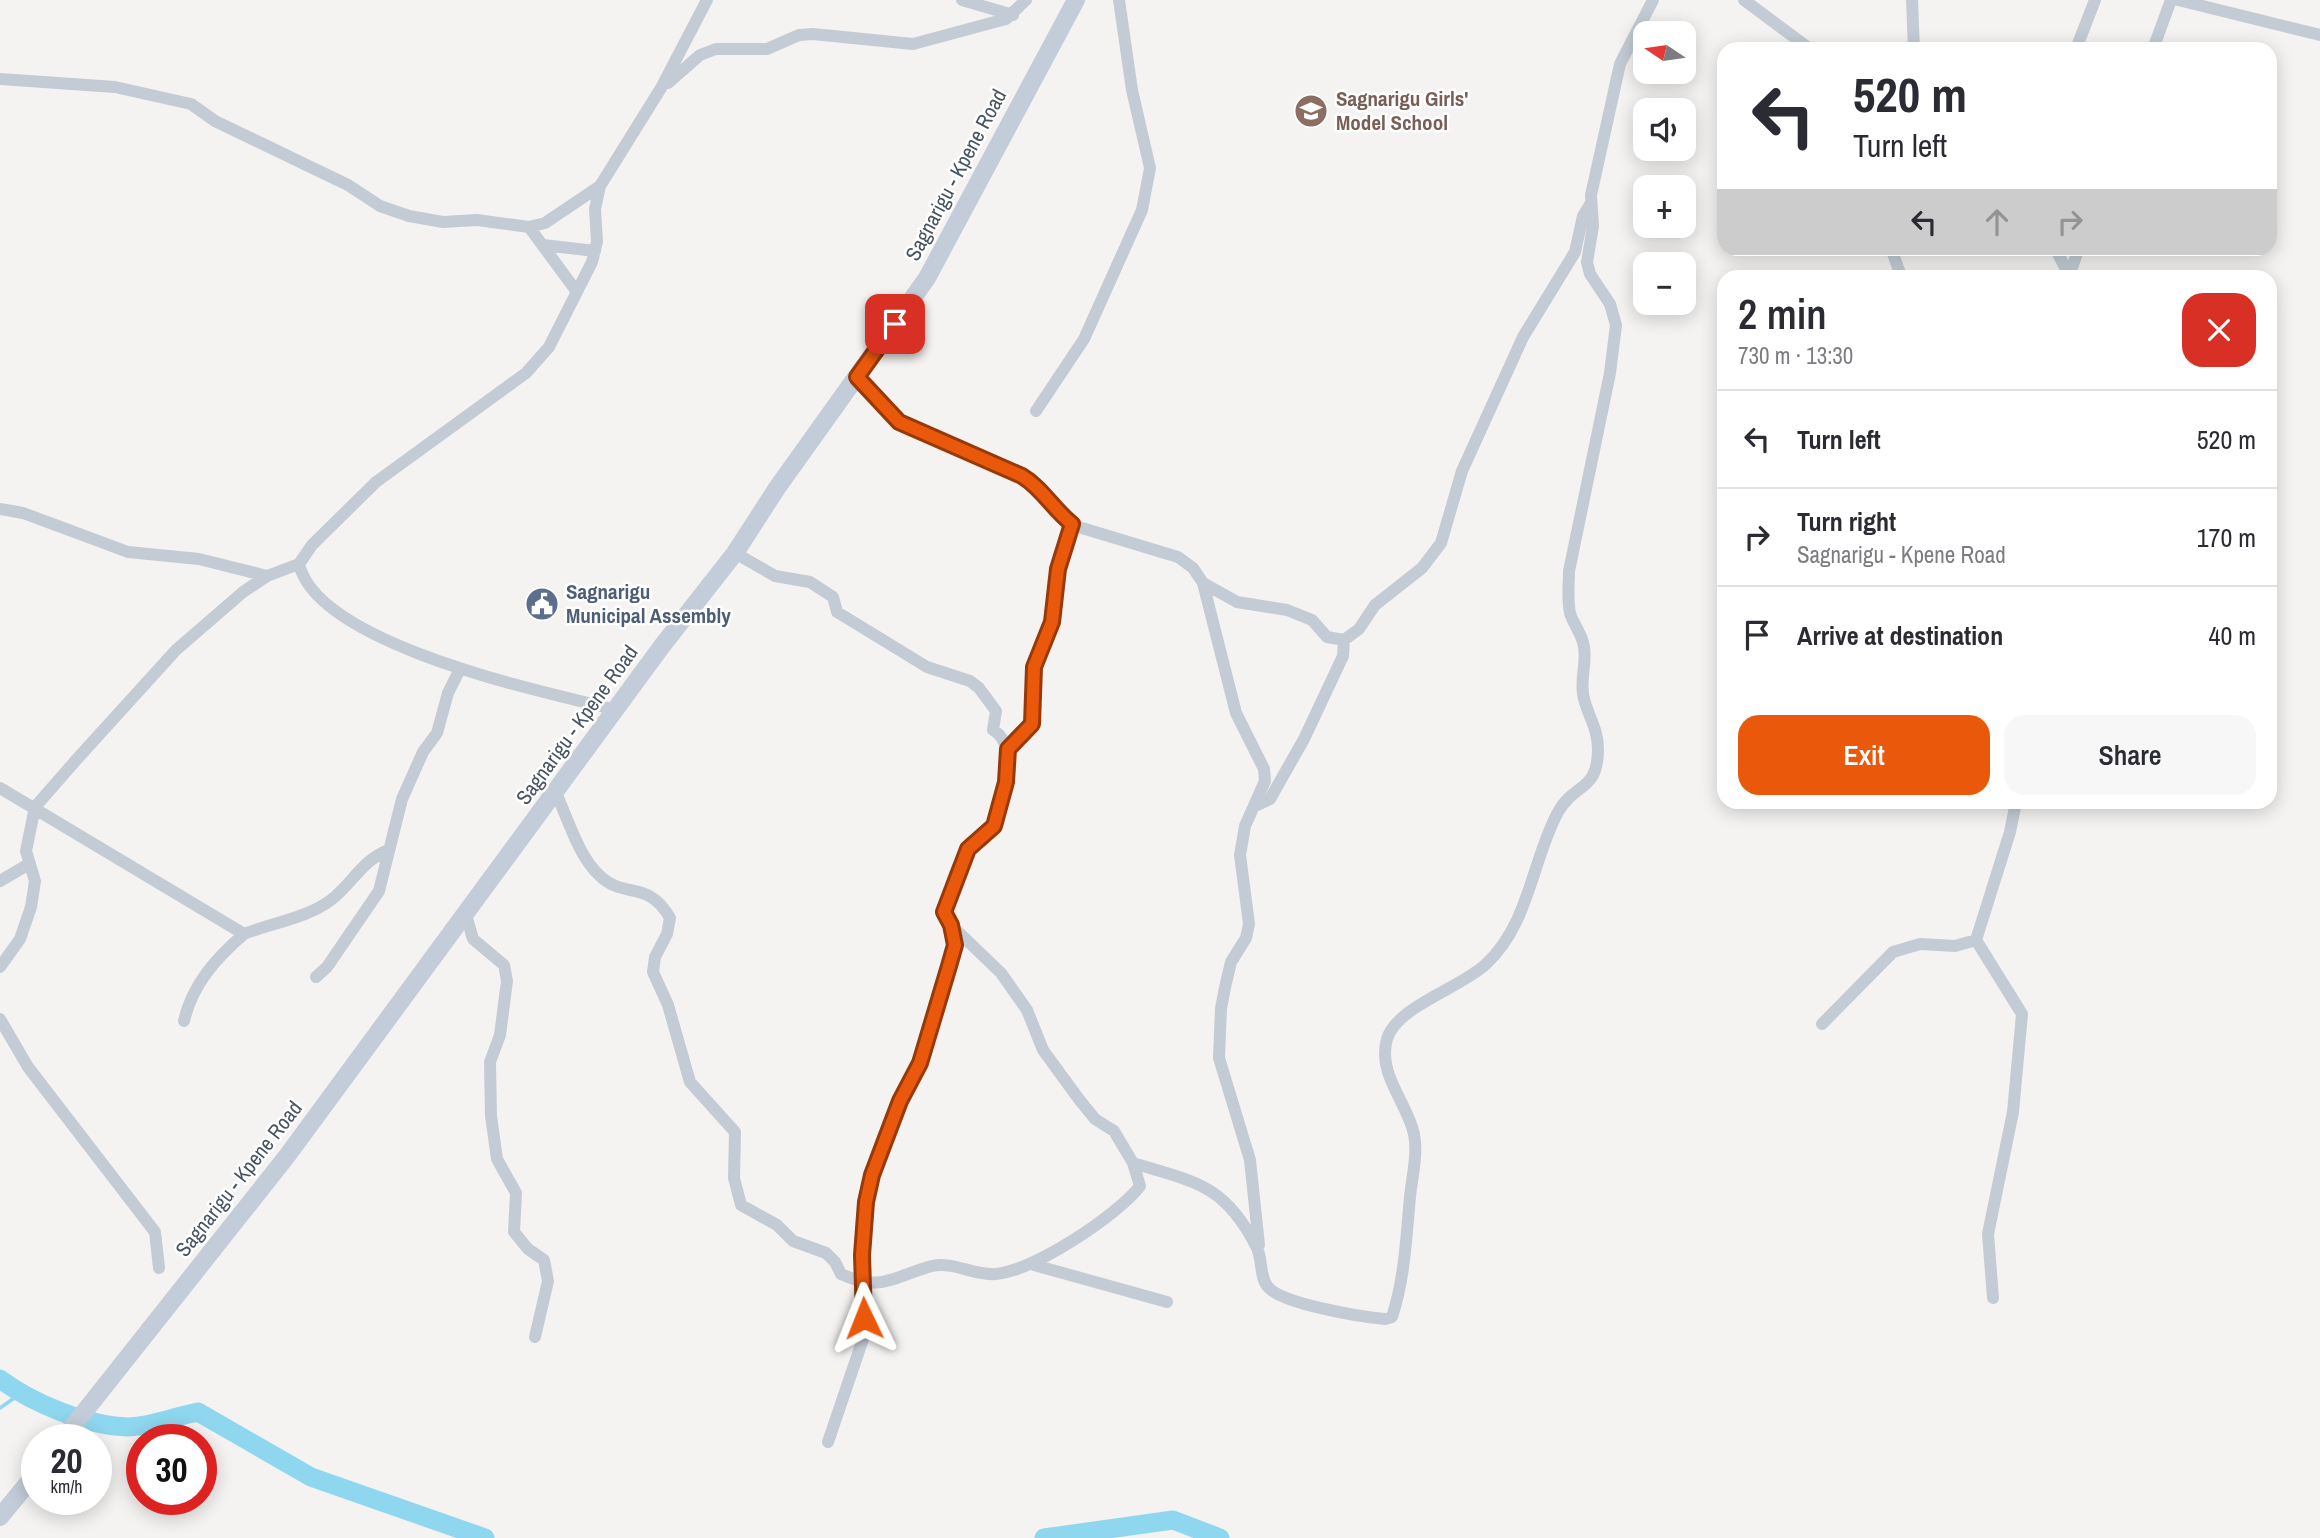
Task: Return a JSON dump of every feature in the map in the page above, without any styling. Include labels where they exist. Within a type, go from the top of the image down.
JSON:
[{"type":"street","points":[[0,967],[20,939],[31,907],[35,881],[26,851],[35,807],[176,650],[243,592],[267,576],[299,564],[312,545],[376,482],[526,373],[549,347],[595,251],[595,209],[600,186],[662,88],[707,0]]},
{"type":"street","points":[[962,0],[1013,15]]},
{"type":"street","points":[[662,88],[700,55],[716,49],[767,50],[799,35],[813,34],[913,44],[1013,15],[1026,0]]},
{"type":"street","name":"Sagnarigu - Kpene Road","points":[[75,1424],[287,1156],[735,553],[927,278],[1076,0]]},
{"type":"street","points":[[1036,411],[1084,338],[1144,199],[1150,168],[1132,89],[1119,0]]},
{"type":"street","points":[[857,377],[899,422],[1022,476],[1038,486],[1051,507],[1072,524],[1178,556],[1194,568],[1203,583],[1236,713],[1264,769],[1265,780],[1245,826],[1240,855],[1249,924],[1246,938],[1231,961],[1221,1008],[1218,1041],[1219,1058],[1250,1160],[1265,1284],[1275,1293],[1341,1313],[1385,1320],[1392,1317],[1402,1288],[1415,1158],[1414,1133],[1387,1071],[1387,1042],[1394,1023],[1486,965],[1503,944],[1524,903],[1558,813],[1571,795],[1587,785],[1597,771],[1597,727],[1584,699],[1584,647],[1570,612],[1569,583],[1611,373],[1616,325],[1610,304],[1590,274],[1587,262],[1593,226],[1591,202],[1620,64],[1653,0]]},
{"type":"street","points":[[1744,0],[1801,42]]},
{"type":"street","points":[[1912,0],[1914,42]]},
{"type":"street","points":[[2079,42],[2095,0]]},
{"type":"street","points":[[2156,42],[2171,0]]},
{"type":"street","points":[[2178,0],[2320,35]]},
{"type":"street","points":[[0,79],[115,87],[191,104],[215,121],[399,213],[443,222],[477,220],[529,228],[545,223],[600,186]]},
{"type":"street","points":[[1203,583],[1237,602],[1287,610],[1312,620],[1327,637],[1344,640],[1359,629],[1375,605],[1422,568],[1441,543],[1462,471],[1523,337],[1575,252],[1583,216],[1591,202]]},
{"type":"street","points":[[529,228],[577,292]]},
{"type":"street","points":[[542,244],[595,251]]},
{"type":"street","points":[[0,509],[23,513],[128,552],[199,559],[267,576]]},
{"type":"street","points":[[1008,749],[1032,724],[1034,667],[1052,622],[1056,578],[1072,524]]},
{"type":"street","points":[[735,553],[775,576],[810,582],[833,597],[837,612],[927,667],[970,681],[989,698],[996,711],[993,730],[1002,735],[1008,749],[1006,782],[994,826],[968,849],[947,898],[944,912],[951,925],[955,945],[920,1063],[900,1101],[872,1175],[866,1202],[863,1339],[828,1442]]},
{"type":"street","points":[[299,564],[303,579],[328,604],[351,620],[405,648],[460,668],[617,710]]},
{"type":"street","points":[[1255,806],[1270,799],[1304,739],[1343,656],[1344,640]]},
{"type":"street","points":[[316,977],[339,950],[379,891],[402,799],[423,752],[437,733],[448,692],[460,668]]},
{"type":"street","points":[[0,788],[244,934]]},
{"type":"street","points":[[556,793],[584,853],[599,876],[615,886],[652,895],[661,903],[670,918],[667,934],[654,957],[653,972],[668,1005],[690,1082],[734,1132],[734,1178],[741,1205],[777,1225],[793,1241],[826,1253],[841,1274],[863,1282],[880,1285],[934,1265],[996,1274],[1034,1265],[1133,1194],[1140,1186],[1133,1163],[1114,1131],[1095,1119],[1043,1050],[1027,1010],[1001,973],[951,925]]},
{"type":"street","points":[[1993,1298],[1988,1234],[2013,1112],[2022,1014],[1976,940],[2010,832],[2014,809]]},
{"type":"street","points":[[184,1021],[188,1003],[216,960],[244,934],[309,912],[332,899],[373,856],[389,850]]},
{"type":"street","points":[[0,881],[29,864]]},
{"type":"street","points":[[466,915],[473,939],[504,965],[507,981],[500,1035],[490,1062],[493,1140],[496,1159],[516,1193],[514,1232],[528,1249],[544,1260],[548,1281],[535,1337]]},
{"type":"street","points":[[1822,1024],[1893,952],[1920,944],[1955,946],[1976,940]]},
{"type":"street","points":[[0,1019],[28,1066],[155,1232],[159,1268]]},
{"type":"street","points":[[1133,1163],[1189,1180],[1221,1195],[1260,1252]]},
{"type":"street","points":[[1034,1265],[1167,1302]]},
{"type":"street","points":[[0,1517],[21,1491]]},
{"type":"waterway","points":[[0,1379],[61,1412],[112,1426],[145,1425],[198,1412],[311,1477],[485,1538]]},
{"type":"waterway","points":[[0,1408],[20,1394]]},
{"type":"waterway","points":[[1044,1538],[1173,1520],[1220,1538]]},
{"type":"place","name":"Sagnarigu Girls' Model School","points":[[1311,111]]},
{"type":"place","name":"Sagnarigu Municipal Assembly","points":[[542,604]]},
{"type":"route","points":[[864,1318],[862,1255],[866,1202],[872,1175],[900,1101],[920,1063],[940,988],[955,945],[951,925],[944,912],[947,898],[968,849],[994,826],[1006,782],[1008,749],[1032,724],[1035,707],[1032,686],[1034,667],[1052,622],[1054,587],[1072,524],[1051,507],[1038,486],[1022,476],[899,422],[890,415],[857,377],[895,324]]}]
